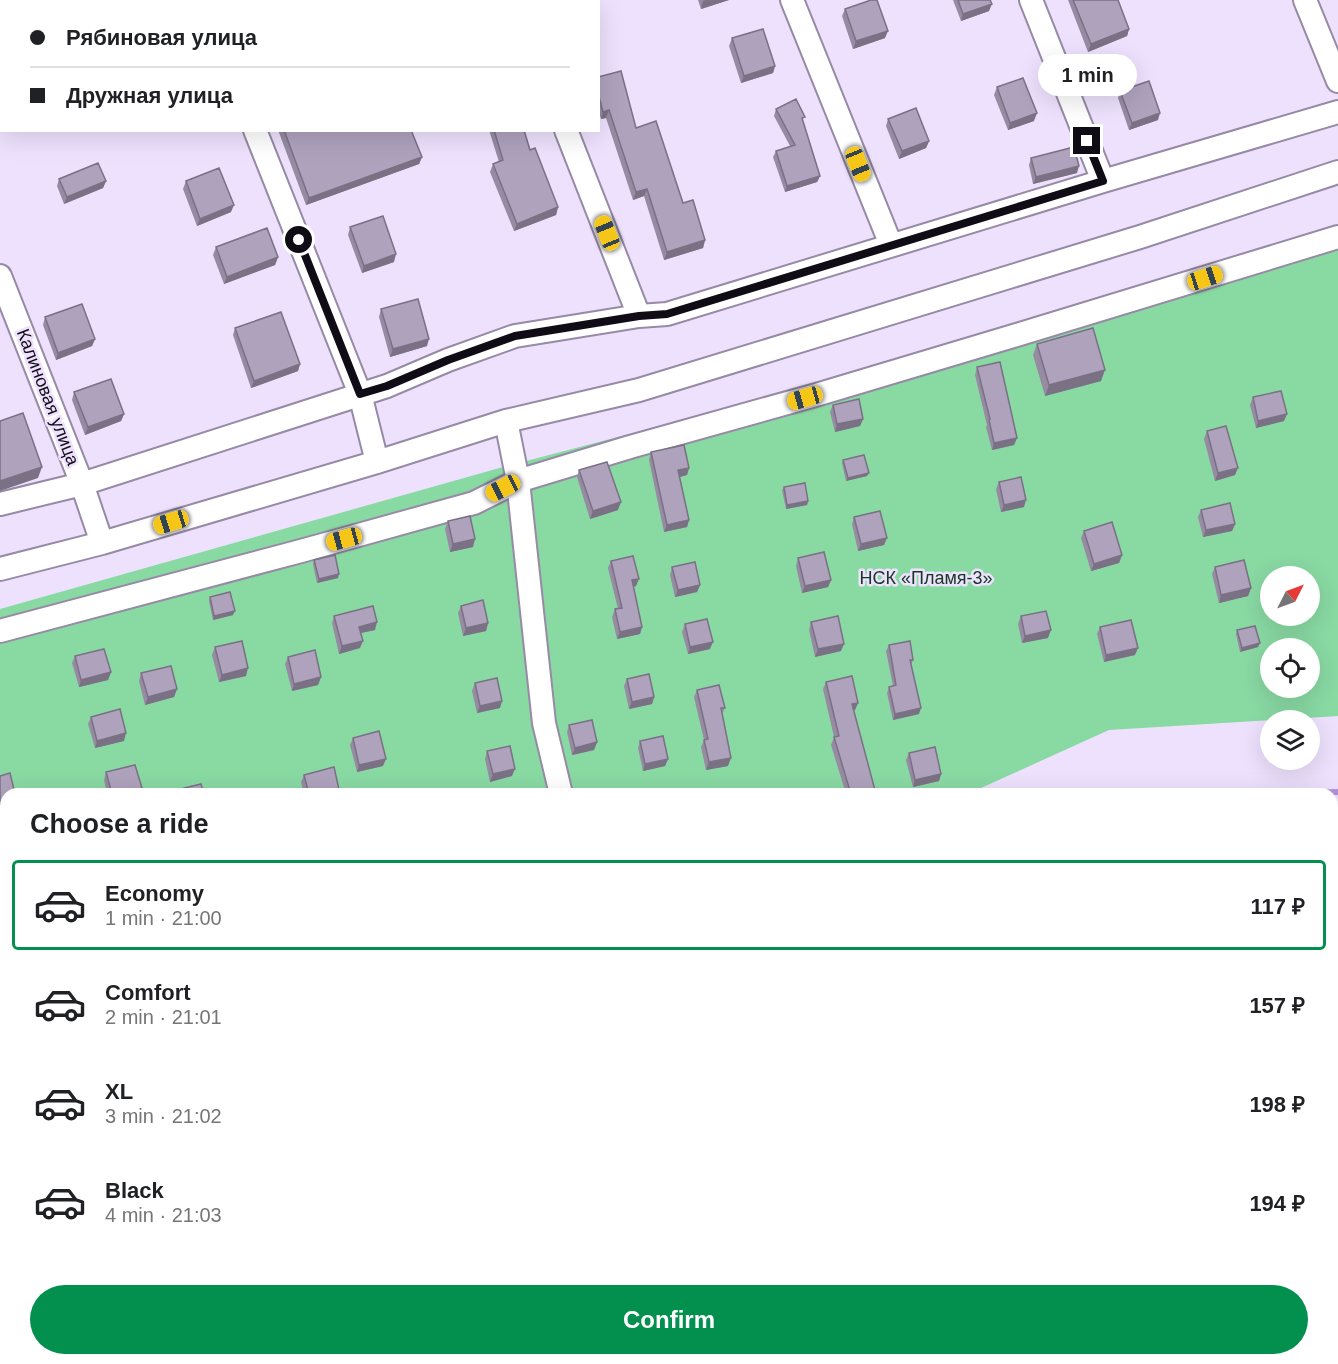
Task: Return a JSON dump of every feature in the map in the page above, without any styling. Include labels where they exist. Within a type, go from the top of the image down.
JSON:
[{"type":"street","points":[[792,0],[891,245]]},
{"type":"street","points":[[1031,0],[1103,181]]},
{"type":"street","points":[[1305,0],[1338,81]]},
{"type":"street","points":[[0,504],[82,484],[387,386],[448,360],[515,336],[639,316],[667,314],[1338,112]]},
{"type":"street","points":[[256,132],[360,394],[377,462]]},
{"type":"street","points":[[567,132],[639,316]]},
{"type":"street","points":[[0,569],[102,543],[377,462],[506,421],[639,390],[1140,237],[1338,172]]},
{"type":"street","points":[[0,631],[474,503],[518,481],[998,341],[1338,237]]},
{"type":"street","name":"Калиновая улица","points":[[0,276],[82,484],[102,543]]},
{"type":"street","points":[[506,421],[518,481],[544,723],[560,788]]},
{"type":"green space","name":"НСК «Пламя-3»","points":[[1338,249],[1338,716],[1320,717],[1320,710],[1260,710],[1260,721],[1109,730],[981,788],[0,788],[0,609],[503,467]]},
{"type":"building","points":[[877,0],[888,31],[856,41],[845,9]]},
{"type":"building","points":[[958,0],[990,0],[992,4],[963,14]]},
{"type":"building","points":[[1073,0],[1118,0],[1129,29],[1091,44]]},
{"type":"building","points":[[763,29],[775,66],[744,76],[732,38]]},
{"type":"building","points":[[621,71],[636,128],[656,121],[683,203],[693,200],[705,240],[667,252],[647,189],[636,192],[609,110],[603,112],[600,101],[600,76]]},
{"type":"building","points":[[1023,78],[1037,113],[1010,123],[997,87]]},
{"type":"building","points":[[1149,81],[1160,113],[1132,123],[1120,91]]},
{"type":"building","points":[[796,99],[805,117],[802,118],[820,176],[787,186],[776,151],[795,145],[776,109]]},
{"type":"building","points":[[916,108],[929,141],[902,151],[888,119]]},
{"type":"building","points":[[285,132],[412,132],[422,157],[309,198]]},
{"type":"building","points":[[495,132],[525,132],[530,150],[535,148],[558,207],[517,224],[493,164],[503,160]]},
{"type":"building","points":[[1074,147],[1079,166],[1036,177],[1031,158]]},
{"type":"building","points":[[98,163],[106,181],[67,197],[59,179]]},
{"type":"building","points":[[219,168],[234,205],[200,219],[186,181]]},
{"type":"building","points":[[383,216],[396,254],[364,266],[350,227]]},
{"type":"building","points":[[267,228],[278,257],[227,277],[216,247]]},
{"type":"building","points":[[418,299],[429,339],[393,349],[381,309]]},
{"type":"building","points":[[82,304],[95,339],[58,353],[45,317]]},
{"type":"building","points":[[281,312],[300,364],[254,381],[235,328]]},
{"type":"building","points":[[1093,328],[1105,370],[1049,385],[1037,344]]},
{"type":"building","points":[[1000,362],[1017,438],[994,443],[977,367]]},
{"type":"building","points":[[111,379],[124,414],[88,427],[74,392]]},
{"type":"building","points":[[1281,391],[1287,414],[1258,421],[1253,397]]},
{"type":"building","points":[[859,399],[863,419],[837,424],[833,405]]},
{"type":"building","points":[[23,413],[42,467],[0,481],[0,421]]},
{"type":"building","points":[[1226,426],[1238,468],[1218,473],[1207,431]]},
{"type":"building","points":[[684,445],[689,468],[678,470],[689,520],[667,525],[651,452]]},
{"type":"building","points":[[864,455],[869,473],[848,478],[843,460]]},
{"type":"building","points":[[607,462],[621,502],[593,511],[579,470]]},
{"type":"building","points":[[1021,477],[1026,500],[1004,505],[999,482]]},
{"type":"building","points":[[805,483],[808,501],[787,505],[784,487]]},
{"type":"building","points":[[1230,503],[1235,524],[1206,530],[1201,510]]},
{"type":"building","points":[[880,511],[887,538],[861,544],[854,517]]},
{"type":"building","points":[[470,516],[475,539],[453,544],[448,521]]},
{"type":"building","points":[[1112,522],[1122,555],[1094,564],[1084,531]]},
{"type":"building","points":[[824,552],[831,580],[805,586],[798,558]]},
{"type":"building","points":[[335,555],[339,574],[319,579],[314,560]]},
{"type":"building","points":[[633,556],[639,579],[632,580],[642,627],[620,632],[615,609],[622,608],[611,561]]},
{"type":"building","points":[[1244,560],[1251,588],[1221,595],[1215,567]]},
{"type":"building","points":[[695,562],[700,585],[678,590],[672,567]]},
{"type":"building","points":[[230,592],[235,611],[214,616],[210,597]]},
{"type":"building","points":[[483,600],[488,623],[466,628],[461,606]]},
{"type":"building","points":[[373,606],[377,622],[359,627],[363,641],[342,646],[334,616]]},
{"type":"building","points":[[1046,611],[1051,630],[1025,636],[1021,616]]},
{"type":"building","points":[[838,616],[844,644],[818,649],[811,622]]},
{"type":"building","points":[[707,619],[713,642],[690,647],[685,624]]},
{"type":"building","points":[[1131,620],[1138,648],[1106,655],[1100,627]]},
{"type":"building","points":[[1255,626],[1260,643],[1242,648],[1237,630]]},
{"type":"building","points":[[242,641],[248,668],[222,675],[215,647]]},
{"type":"building","points":[[910,641],[913,660],[910,660],[921,708],[895,714],[889,687],[896,685],[889,645]]},
{"type":"building","points":[[104,649],[111,672],[81,680],[75,656]]},
{"type":"building","points":[[315,650],[321,677],[294,684],[288,657]]},
{"type":"building","points":[[171,666],[177,689],[148,697],[141,673]]},
{"type":"building","points":[[649,674],[654,697],[632,702],[627,679]]},
{"type":"building","points":[[852,676],[858,703],[852,704],[874,788],[849,788],[834,737],[839,736],[826,682]]},
{"type":"building","points":[[497,678],[502,701],[480,706],[475,683]]},
{"type":"building","points":[[719,685],[725,708],[721,708],[731,758],[709,762],[704,740],[708,739],[697,690]]},
{"type":"building","points":[[120,709],[126,733],[97,741],[91,717]]},
{"type":"building","points":[[592,720],[597,742],[575,748],[569,725]]},
{"type":"building","points":[[379,731],[386,759],[359,765],[353,738]]},
{"type":"building","points":[[663,736],[668,759],[645,764],[640,741]]},
{"type":"building","points":[[510,746],[515,769],[493,774],[487,751]]},
{"type":"building","points":[[935,747],[941,774],[915,780],[909,753]]},
{"type":"building","points":[[135,765],[142,788],[110,788],[106,772]]},
{"type":"building","points":[[334,767],[339,788],[307,788],[304,775]]},
{"type":"building","points":[[10,773],[14,788],[0,788],[0,776]]},
{"type":"building","points":[[201,784],[202,788],[184,788]]},
{"type":"route","points":[[299,240],[360,394],[387,386],[448,360],[515,336],[639,316],[667,314],[1103,181],[1087,141]]}]
